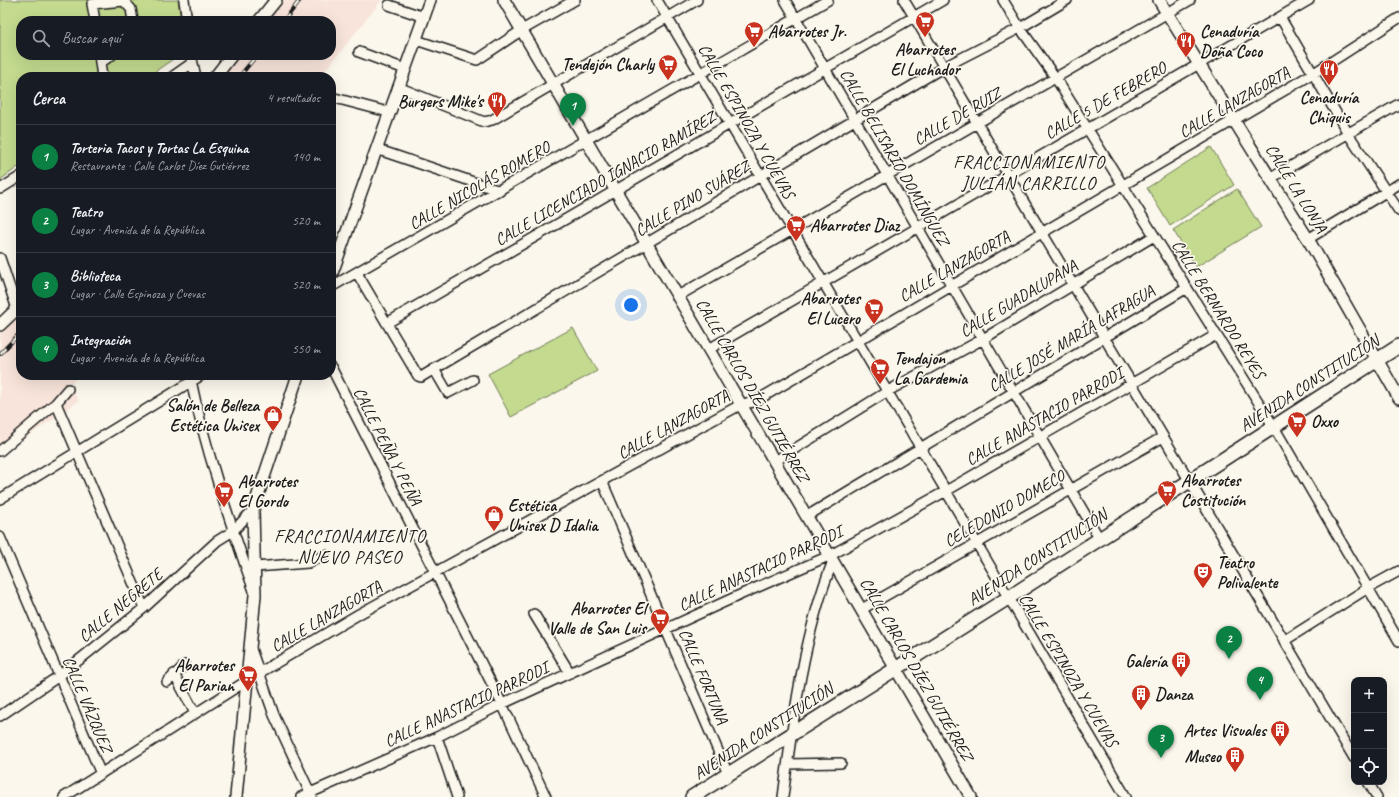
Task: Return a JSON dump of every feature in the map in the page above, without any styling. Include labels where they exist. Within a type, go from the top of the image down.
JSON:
[{"type":"main road","name":"AVENIDA CONSTITUCIÓN","points":[[692,797],[896,667],[1008,598],[1099,538],[1378,361],[1399,346]]},
{"type":"street","points":[[184,0],[186,16]]},
{"type":"street","points":[[263,16],[276,0]]},
{"type":"street","points":[[336,262],[388,112],[430,0]]},
{"type":"street","name":"CALLE CARLOS DÍEZ GUTIÉRREZ","points":[[504,0],[971,797]]},
{"type":"street","points":[[416,40],[477,60],[522,30],[575,0]]},
{"type":"street","name":"CALLE ESPINOZA Y CUEVAS","points":[[657,0],[1126,797]]},
{"type":"street","points":[[398,87],[484,122],[492,120],[554,85],[667,16],[697,0]]},
{"type":"street","name":"CALLE BELISARIO DOMÍNGUEZ","points":[[785,0],[1099,538]]},
{"type":"street","name":"CALLE NICOLÁS ROMERO","points":[[336,284],[796,20],[828,0]]},
{"type":"street","points":[[904,0],[1351,753]]},
{"type":"street","name":"CALLE LICENCIADO IGNACIO RAMÍREZ","points":[[387,323],[943,0]]},
{"type":"street","name":"CALLE BERNARDO REYES","points":[[1003,0],[1020,28],[1055,77],[1274,427],[1399,641]]},
{"type":"street","name":"CALLE PINO SUÁREZ","points":[[387,323],[418,376],[421,377],[944,68],[1020,28],[1067,0]]},
{"type":"street","name":"CALLE LA LONJA","points":[[1159,0],[1308,239],[1399,398]]},
{"type":"street","name":"CALLE DE RUIZ","points":[[678,296],[1190,0]]},
{"type":"street","name":"CALLE 5 DE FEBRERO","points":[[709,349],[1309,0]]},
{"type":"street","points":[[94,16],[92,4],[124,1],[131,9],[132,16]]},
{"type":"street","points":[[388,5],[424,17]]},
{"type":"street","points":[[1280,17],[1349,135],[1399,211]]},
{"type":"street","name":"CALLE LANZAGORTA","points":[[64,797],[259,673],[434,573],[742,404],[754,402],[1314,73],[1399,18]]},
{"type":"street","points":[[359,52],[405,69]]},
{"type":"street","points":[[100,60],[101,72]]},
{"type":"street","points":[[177,72],[190,60]]},
{"type":"street","points":[[191,60],[195,72]]},
{"type":"street","points":[[219,72],[228,60]]},
{"type":"street","points":[[336,98],[388,112]]},
{"type":"street","points":[[1271,178],[1349,135],[1399,104]]},
{"type":"street","points":[[376,149],[500,191]]},
{"type":"street","points":[[0,189],[16,179]]},
{"type":"street","points":[[1308,239],[1399,184]]},
{"type":"street","name":"CALLE GUADALUPANA","points":[[775,461],[888,392],[983,339],[1154,236]]},
{"type":"street","points":[[0,258],[16,299]]},
{"type":"street","points":[[357,273],[387,323]]},
{"type":"street","name":"CALLE JOSÉ MARÍA LAFRAGUA","points":[[807,516],[1013,391],[1104,339],[1187,288]]},
{"type":"street","points":[[0,325],[16,310]]},
{"type":"street","name":"CALLE ANASTACIO PARRODI","points":[[301,797],[311,795],[437,737],[502,704],[666,628],[832,558],[1216,335]]},
{"type":"street","points":[[434,369],[448,393],[473,380]]},
{"type":"street","name":"CALLE PEÑA Y PEÑA","points":[[336,377],[434,573],[502,704],[546,797]]},
{"type":"street","points":[[0,499],[77,452],[188,380]]},
{"type":"street","points":[[191,380],[204,435],[233,531],[255,595]]},
{"type":"street","points":[[236,797],[255,595],[253,510],[296,380]]},
{"type":"street","points":[[0,450],[56,403],[68,389]]},
{"type":"street","points":[[56,403],[144,608]]},
{"type":"street","name":"CELEDONIO DOMECO","points":[[862,609],[1163,437]]},
{"type":"street","name":"CALLE FORTUNA","points":[[602,481],[728,774]]},
{"type":"street","name":"CALLE NEGRETE","points":[[0,716],[58,676],[144,608],[218,541],[233,531],[253,510]]},
{"type":"street","name":"CALLE VÁZQUEZ","points":[[0,537],[101,774]]},
{"type":"street","points":[[255,567],[308,563],[325,555]]},
{"type":"street","points":[[783,797],[791,734],[813,622],[832,558]]},
{"type":"street","points":[[1284,641],[1368,588],[1399,571]]},
{"type":"street","points":[[534,614],[570,673]]},
{"type":"street","points":[[251,647],[274,715],[311,795]]},
{"type":"street","points":[[167,682],[185,665]]},
{"type":"street","points":[[174,674],[195,713]]},
{"type":"street","points":[[437,737],[457,797]]},
{"type":"street","points":[[788,764],[841,763]]},
{"type":"street","points":[[1370,785],[1377,797]]},
{"type":"shaded area","points":[[282,0],[382,0],[336,57],[336,16],[268,16]]},
{"type":"shaded area","points":[[232,60],[334,60],[324,72],[222,72]]},
{"type":"shaded area","points":[[16,318],[16,380],[74,380],[69,386],[79,401],[0,456],[0,332]]},
{"type":"green space","points":[[0,0],[178,0],[180,16],[16,16],[16,60],[172,60],[154,72],[16,72],[16,169],[0,180]]},
{"type":"green space","points":[[1211,147],[1234,185],[1170,226],[1147,188]]},
{"type":"green space","points":[[1237,189],[1261,227],[1196,267],[1173,230]]},
{"type":"green space","points":[[573,328],[597,371],[511,417],[488,374]]},
{"type":"railway","points":[[288,16],[300,0]]},
{"type":"railway","points":[[243,72],[253,60]]},
{"type":"railway","points":[[0,354],[16,337]]},
{"type":"place","name":"Abarrotes El Luchador","points":[[925,38]]},
{"type":"place","name":"Abarrotes Jr.","points":[[754,48]]},
{"type":"place","name":"Cenaduría Doña Coco","points":[[1186,58]]},
{"type":"place","name":"Tendejón Charly","points":[[668,81]]},
{"type":"place","name":"Cenaduría Chiquis","points":[[1329,86]]},
{"type":"place","name":"Burgers Mike's","points":[[497,118]]},
{"type":"place","name":"Torteria Tacos y Tortas La Esquina","points":[[573,126]]},
{"type":"place","name":"Abarrotes Diaz","points":[[796,242]]},
{"type":"place","name":"Abarrotes El Lucero","points":[[874,325]]},
{"type":"place","name":"Tendajon La Gardemia","points":[[880,385]]},
{"type":"place","name":"Salón de Belleza Estética Unisex","points":[[273,432]]},
{"type":"place","name":"Oxxo","points":[[1297,438]]},
{"type":"place","name":"Abarrotes Costitución","points":[[1167,507]]},
{"type":"place","name":"Abarrotes El Gordo","points":[[224,508]]},
{"type":"place","name":"Estética Unisex D Idalia","points":[[494,532]]},
{"type":"place","name":"Teatro Polivalente","points":[[1203,589]]},
{"type":"place","name":"Abarrotes El Valle de San Luis","points":[[660,635]]},
{"type":"place","name":"Teatro","points":[[1229,659]]},
{"type":"place","name":"Galería","points":[[1181,678]]},
{"type":"place","name":"Abarrotes El Parian","points":[[248,692]]},
{"type":"place","name":"Integración","points":[[1260,700]]},
{"type":"place","name":"Danza","points":[[1141,711]]},
{"type":"place","name":"Artes Visuales","points":[[1280,747]]},
{"type":"place","name":"Biblioteca","points":[[1161,758]]},
{"type":"place","name":"Museo","points":[[1235,773]]},
{"type":"district","name":"FRACCIONAMIENTO JULIÁN CARRILLO","points":[[1029,172]]},
{"type":"district","name":"FRACCIONAMIENTO NUEVO PASEO","points":[[350,546]]}]
